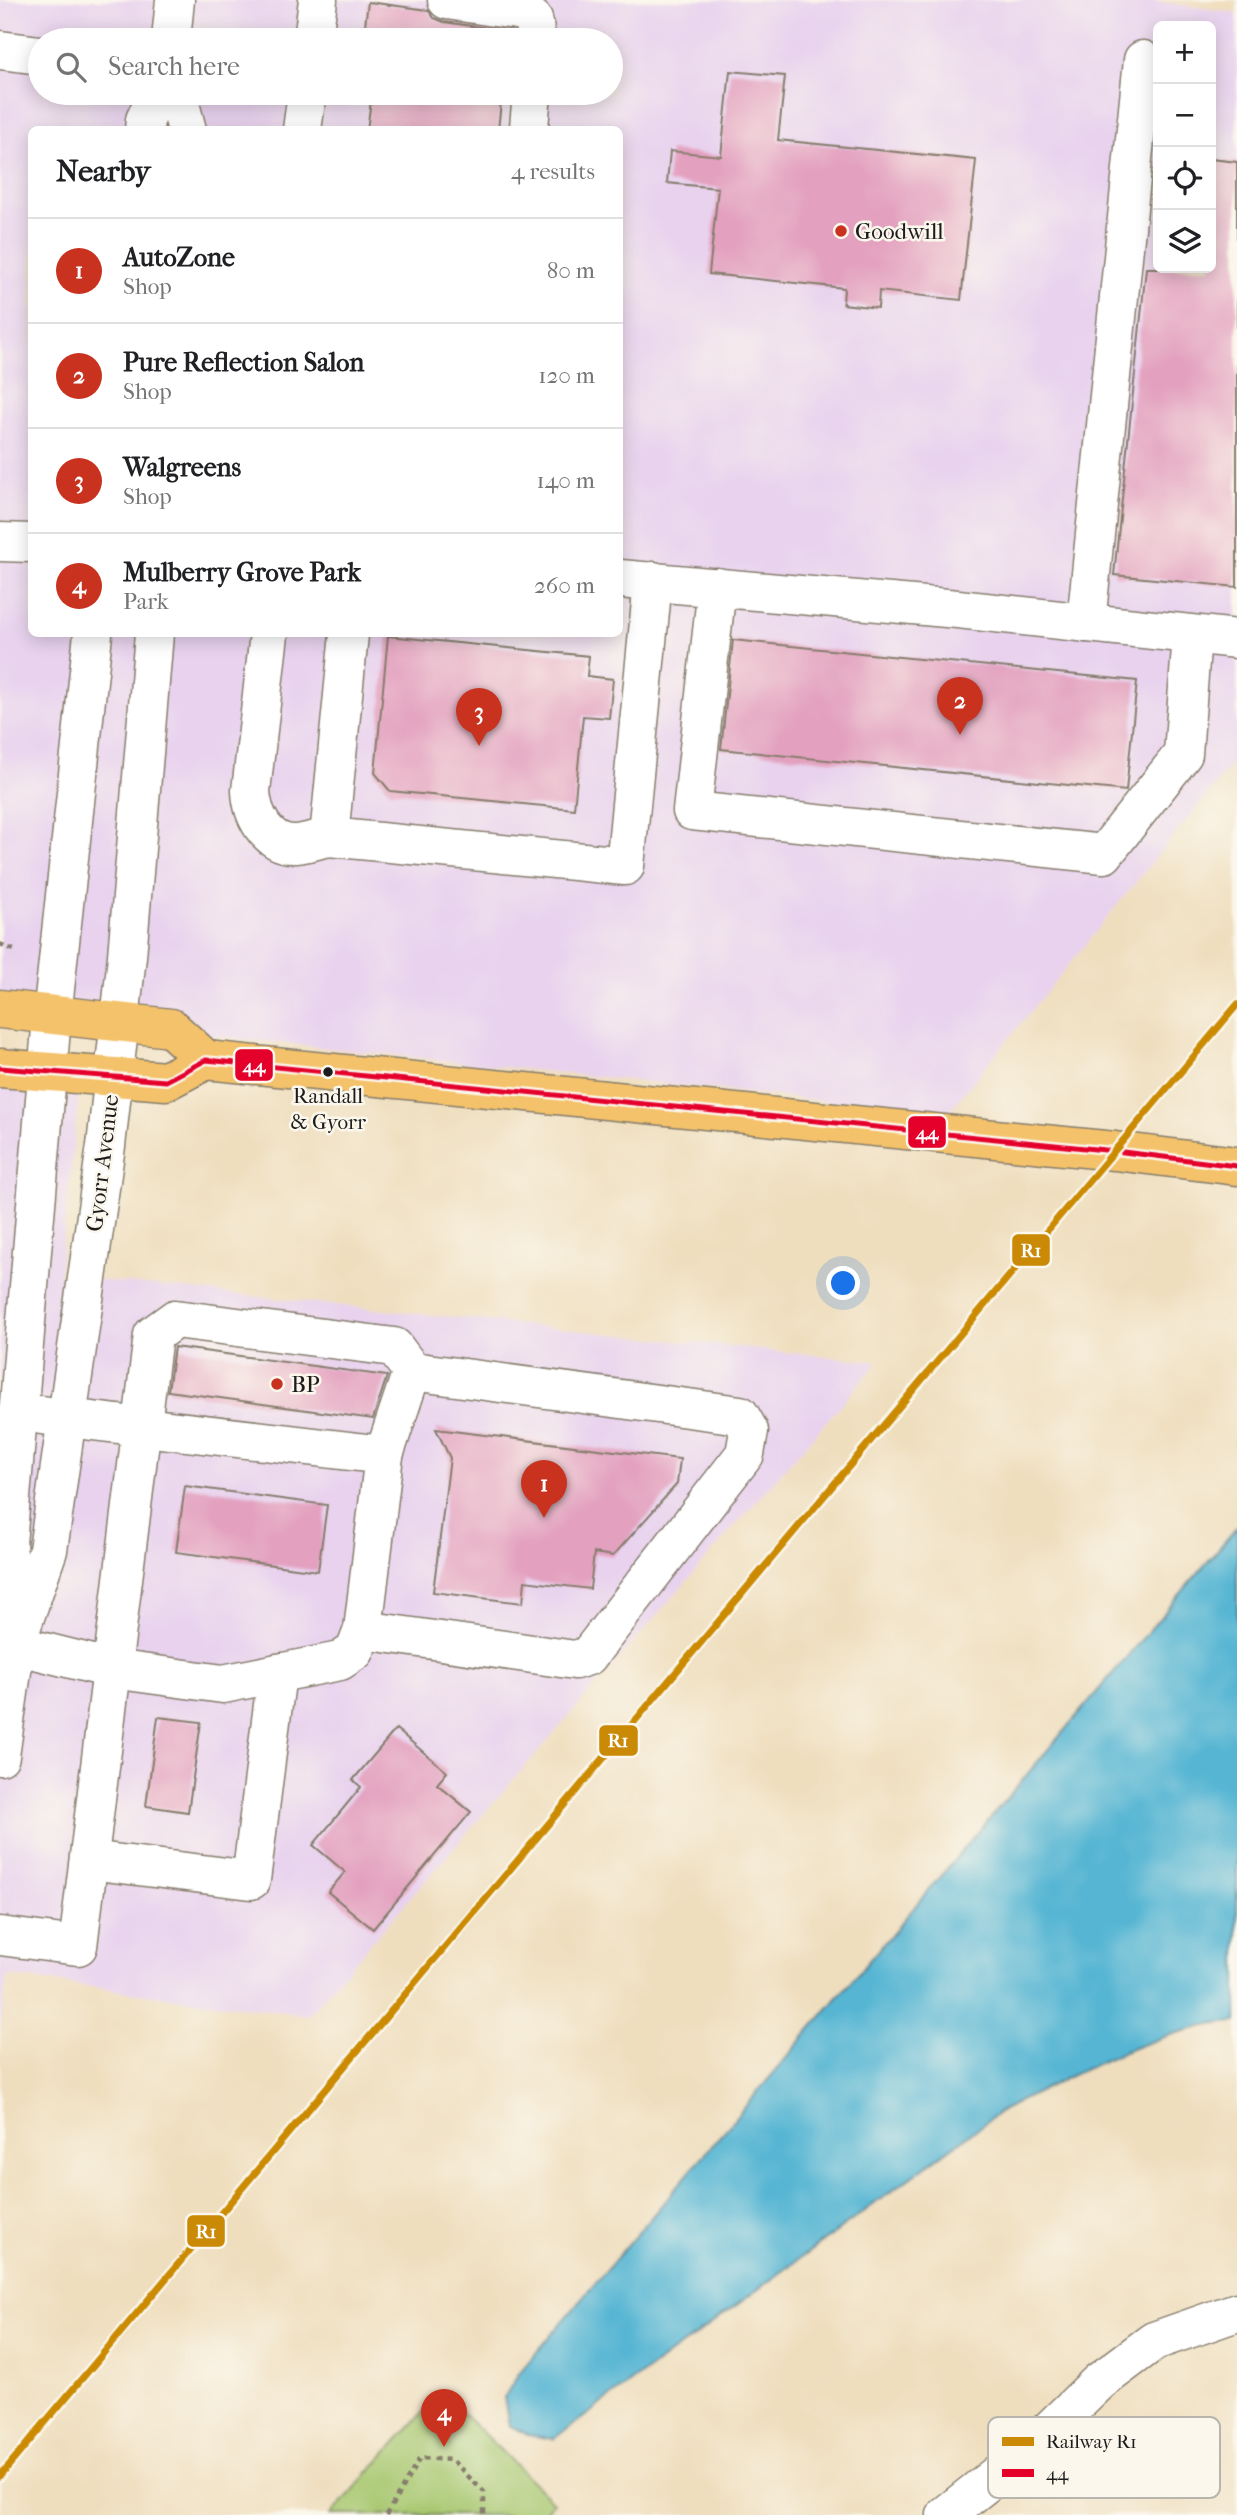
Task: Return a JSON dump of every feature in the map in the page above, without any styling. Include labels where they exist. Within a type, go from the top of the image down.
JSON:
[{"type":"main road","points":[[0,1009],[52,1017],[171,1028],[206,1060]]},
{"type":"main road","points":[[0,1068],[113,1079],[166,1081],[206,1060],[1115,1151],[1237,1166]]},
{"type":"street","points":[[173,28],[175,0]]},
{"type":"street","points":[[314,28],[318,0]]},
{"type":"street","points":[[447,0],[523,10],[533,19],[535,28]]},
{"type":"street","points":[[0,50],[28,54]]},
{"type":"street","points":[[1086,623],[1143,60]]},
{"type":"street","points":[[144,126],[152,105]]},
{"type":"street","points":[[180,105],[186,126]]},
{"type":"street","points":[[303,126],[306,105]]},
{"type":"street","points":[[0,542],[28,543]]},
{"type":"street","points":[[269,637],[251,790],[252,809],[262,827],[278,839],[293,844],[329,837],[625,866],[636,580],[1237,639]]},
{"type":"street","points":[[717,587],[692,811],[1104,854],[1183,754],[1192,635]]},
{"type":"street","name":"Gyorr Avenue","points":[[0,1756],[8,1642],[9,1411],[48,1072],[93,637]]},
{"type":"street","name":"Gyorr Avenue","points":[[8,1642],[48,1550],[120,1024],[154,637]]},
{"type":"street","points":[[329,837],[349,637]]},
{"type":"street","points":[[0,1936],[78,1946],[153,1335],[175,1319],[394,1347],[411,1371],[740,1415],[749,1431],[745,1454],[588,1656],[575,1660],[363,1630]]},
{"type":"street","points":[[8,1642],[112,1669],[223,1684],[340,1661],[355,1651],[363,1630],[384,1455],[411,1371]]},
{"type":"street","points":[[9,1411],[140,1424],[384,1455]]},
{"type":"street","points":[[89,1860],[251,1880],[277,1673]]},
{"type":"street","points":[[1063,2417],[1099,2382],[1154,2341],[1237,2312]]},
{"type":"street","points":[[969,2509],[988,2490]]},
{"type":"path","points":[[0,944],[16,951]]},
{"type":"path","points":[[386,2515],[420,2458],[452,2460],[485,2492],[484,2515]]},
{"type":"shaded area","points":[[0,0],[1148,0],[1237,13],[1237,758],[947,1114],[0,1013]]},
{"type":"shaded area","points":[[0,1058],[82,1067],[59,1276],[878,1362],[308,2015],[7,1976],[0,2033]]},
{"type":"green space","points":[[441,2392],[553,2502],[543,2515],[331,2515]]},
{"type":"water","points":[[1237,1527],[1237,2022],[1178,2033],[1147,2043],[1085,2069],[1001,2111],[554,2439],[528,2435],[509,2425],[504,2398],[519,2373]]},
{"type":"building","points":[[368,2],[428,10],[434,18],[444,22],[485,28],[365,28]]},
{"type":"building","name":"Goodwill","points":[[730,71],[785,76],[778,140],[976,160],[961,300],[879,291],[878,308],[843,304],[844,288],[709,274],[718,188],[667,183],[670,151],[721,156]]},
{"type":"building","points":[[370,105],[501,105],[498,126],[368,126]]},
{"type":"building","points":[[1216,160],[1237,162],[1237,587],[1114,575],[1146,268],[1153,268],[1153,273],[1216,273]]},
{"type":"building","points":[[388,637],[589,656],[587,676],[613,679],[609,718],[583,716],[574,809],[390,791],[375,773]]},
{"type":"building","points":[[733,640],[1137,681],[1126,791],[721,749]]},
{"type":"building","name":"BP","points":[[174,1347],[387,1376],[373,1419],[168,1391]]},
{"type":"building","points":[[436,1429],[680,1459],[677,1484],[613,1556],[594,1553],[590,1589],[525,1581],[523,1603],[433,1592],[450,1458]]},
{"type":"building","points":[[185,1486],[327,1505],[318,1571],[176,1552]]},
{"type":"building","points":[[158,1717],[201,1722],[188,1812],[146,1806]]},
{"type":"building","points":[[396,1729],[447,1772],[437,1784],[471,1812],[373,1929],[328,1892],[345,1872],[313,1845],[361,1787],[353,1780]]},
{"type":"rail line","name":"R1","points":[[0,2476],[1237,1005]]},
{"type":"transit line","name":"44","points":[[0,1068],[166,1081],[206,1060],[1115,1151],[1237,1166]]},
{"type":"place","name":"Goodwill","points":[[841,231]]},
{"type":"place","name":"Pure Reflection Salon","points":[[960,735]]},
{"type":"place","name":"Walgreens","points":[[479,746]]},
{"type":"place","name":"Randall & Gyorr","points":[[328,1072]]},
{"type":"place","name":"BP","points":[[277,1384]]},
{"type":"place","name":"AutoZone","points":[[544,1518]]},
{"type":"place","name":"Mulberry Grove Park","points":[[444,2447]]}]
